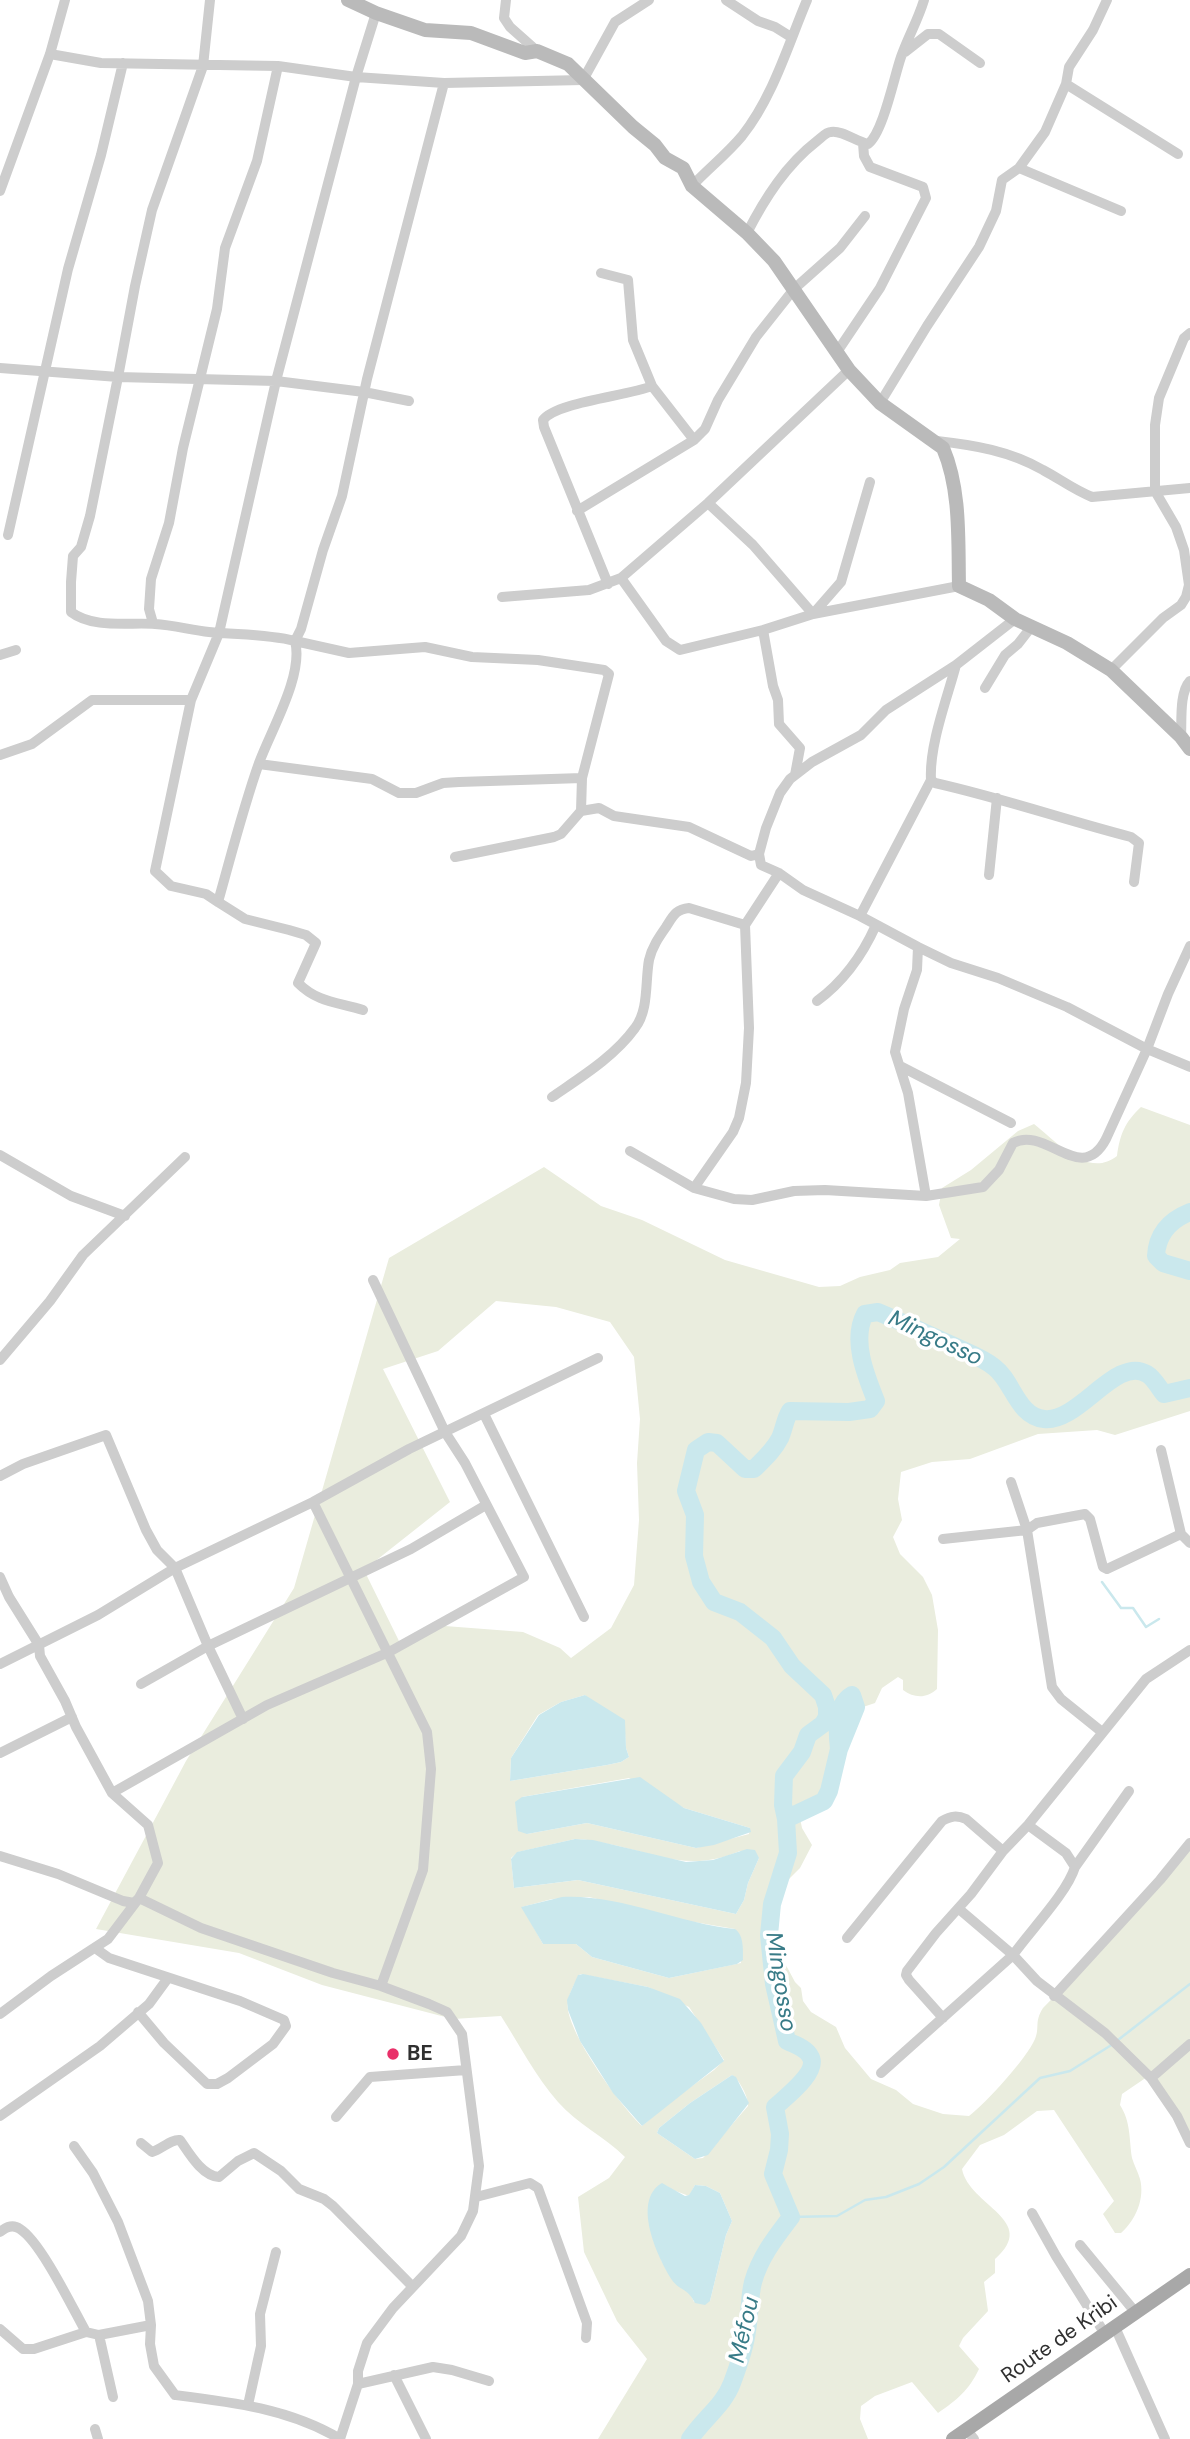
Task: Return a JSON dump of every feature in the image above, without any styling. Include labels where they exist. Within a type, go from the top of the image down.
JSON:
[{"type":"main road","name":"Route de Kribi","points":[[953,2439],[970,2434],[1190,2274]]},
{"type":"street","points":[[0,191],[50,54],[65,0]]},
{"type":"street","points":[[210,0],[203,66],[152,210],[90,516],[81,547],[74,556],[71,612],[78,617],[94,621],[137,625],[153,623],[219,633],[278,636],[349,653],[425,647],[472,657],[538,660],[604,670],[609,674],[582,778],[581,811],[561,834],[554,837],[455,858]]},
{"type":"street","points":[[348,0],[425,30],[471,33],[525,52],[537,51]]},
{"type":"street","points":[[506,0],[503,18],[510,27],[537,51],[568,64],[655,145],[665,158],[683,168],[692,186],[747,233],[774,261],[849,370],[880,403],[943,448],[948,460],[957,512],[958,586]]},
{"type":"street","points":[[583,80],[615,22],[649,0]]},
{"type":"street","points":[[726,0],[758,21],[791,37]]},
{"type":"street","points":[[692,186],[743,134],[776,78],[807,0]]},
{"type":"street","points":[[747,233],[773,187],[806,149],[830,132],[863,143],[872,141],[901,55],[924,0]]},
{"type":"street","points":[[880,403],[979,247],[996,211],[1002,180],[1019,167],[1045,132],[1066,84],[1069,67],[1093,30],[1108,0]]},
{"type":"street","points":[[363,1010],[322,1000],[308,993],[298,983],[316,943],[306,935],[245,919],[206,894],[171,886],[155,871],[191,701],[219,633],[276,381],[356,77],[376,13]]},
{"type":"street","points":[[901,55],[928,34],[939,34],[980,63]]},
{"type":"street","points":[[50,54],[101,64],[278,66],[356,77],[444,83],[583,80]]},
{"type":"street","points":[[8,535],[68,269],[101,155],[122,63]]},
{"type":"street","points":[[153,623],[149,609],[151,579],[169,523],[199,379],[217,309],[225,248],[257,160],[278,66]]},
{"type":"street","points":[[218,902],[259,764],[291,682],[298,652],[295,640],[302,629],[323,550],[342,496],[364,392],[444,83]]},
{"type":"street","points":[[1066,84],[1178,154]]},
{"type":"street","points":[[837,352],[880,288],[926,198],[923,187],[870,167],[864,156],[863,143]]},
{"type":"street","points":[[1019,167],[1121,211]]},
{"type":"street","points":[[577,511],[694,440],[705,429],[756,337],[794,289],[840,248],[865,216]]},
{"type":"street","points":[[601,273],[628,280],[633,340],[652,386],[694,440]]},
{"type":"street","points":[[1111,670],[1163,618],[1181,604],[1189,585],[1184,550],[1176,527],[1155,491],[1155,425],[1159,398],[1184,338],[1190,333]]},
{"type":"street","points":[[0,368],[118,377],[276,381],[364,392],[409,401]]},
{"type":"street","points":[[502,597],[576,592],[621,578],[708,503],[849,370]]},
{"type":"street","points":[[608,584],[543,420],[547,414],[573,405],[652,386]]},
{"type":"street","points":[[935,441],[990,449],[1042,469],[1092,497],[1190,488]]},
{"type":"street","points":[[813,614],[841,582],[870,482]]},
{"type":"street","points":[[708,503],[753,545],[813,614]]},
{"type":"street","points":[[621,578],[666,641],[680,650],[763,630],[813,614],[958,586],[989,600],[1015,619],[1067,643],[1111,670],[1186,743]]},
{"type":"street","points":[[1015,619],[956,665],[886,709],[861,735],[794,775],[779,793],[766,828],[759,854],[761,865],[779,873],[803,890],[951,963],[998,978],[1067,1007],[1147,1049],[1190,1067]]},
{"type":"street","points":[[985,688],[1005,655],[1032,626]]},
{"type":"street","points":[[763,630],[778,700],[779,724],[800,748],[794,775]]},
{"type":"street","points":[[0,655],[16,650]]},
{"type":"street","points":[[860,916],[931,780],[939,731],[956,665]]},
{"type":"street","points":[[1186,743],[1189,684]]},
{"type":"street","points":[[0,755],[32,744],[92,700],[191,701]]},
{"type":"street","points":[[259,764],[372,779],[399,793],[416,793],[443,783],[582,778]]},
{"type":"street","points":[[931,780],[997,798],[1010,805],[1131,837],[1139,842],[1134,882]]},
{"type":"street","points":[[989,875],[997,798]]},
{"type":"street","points":[[581,811],[599,808],[614,816],[689,827],[751,856],[759,854]]},
{"type":"street","points":[[694,1188],[733,1132],[739,1118],[746,1083],[750,1028],[745,925],[779,873]]},
{"type":"street","points":[[552,1097],[597,1066],[636,1027],[644,1006],[653,946],[674,913],[681,908],[689,908],[745,925]]},
{"type":"street","points":[[817,1001],[834,989],[867,945],[876,925]]},
{"type":"street","points":[[630,1151],[694,1188],[734,1199],[752,1200],[794,1191],[825,1190],[926,1196],[983,1187],[991,1181],[1016,1140],[1042,1143],[1078,1158],[1090,1157],[1101,1150],[1190,946]]},
{"type":"street","points":[[918,947],[917,970],[904,1009],[895,1052],[908,1093],[926,1196]]},
{"type":"street","points":[[900,1066],[1011,1123]]},
{"type":"street","points":[[0,1155],[71,1196],[125,1216]]},
{"type":"street","points":[[0,1360],[50,1301],[83,1255],[185,1157]]},
{"type":"street","points":[[112,1793],[267,1705],[388,1652],[524,1577],[446,1432],[373,1280]]},
{"type":"street","points":[[0,1664],[98,1615],[175,1569],[313,1502],[409,1449],[598,1358]]},
{"type":"street","points":[[484,1414],[584,1617]]},
{"type":"street","points":[[0,1476],[23,1464],[106,1435],[146,1531],[157,1550],[175,1569],[243,1719]]},
{"type":"street","points":[[1161,1450],[1181,1534],[1190,1543]]},
{"type":"street","points":[[1011,1482],[1027,1530],[1052,1687],[1060,1699],[1102,1731]]},
{"type":"street","points":[[313,1502],[427,1732],[431,1769],[423,1870],[382,1986]]},
{"type":"street","points":[[141,1684],[208,1646],[411,1549],[486,1505]]},
{"type":"street","points":[[943,1539],[1027,1530],[1037,1523],[1088,1515],[1103,1567],[1107,1569],[1181,1534]]},
{"type":"street","points":[[0,1577],[9,1597],[39,1645],[40,1656],[112,1793],[148,1825],[158,1863],[139,1898],[108,1939],[0,2014]]},
{"type":"street","points":[[943,2018],[906,1975],[936,1933],[959,1909],[1003,1851],[1028,1825],[1146,1679],[1190,1650]]},
{"type":"street","points":[[0,1753],[72,1717]]},
{"type":"street","points":[[881,2073],[1013,1955],[1060,1893],[1074,1867],[1129,1791]]},
{"type":"street","points":[[847,1938],[942,1821],[950,1816],[966,1819],[1003,1851]]},
{"type":"street","points":[[1028,1825],[1066,1853],[1074,1867]]},
{"type":"street","points":[[1054,1996],[1190,1843]]},
{"type":"street","points":[[0,1856],[58,1874],[123,1901],[134,1903],[139,1898]]},
{"type":"street","points":[[74,2146],[93,2173],[118,2222],[148,2301],[154,2366],[175,2395],[248,2404],[304,2420],[340,2439],[358,2384],[358,2371],[367,2343],[393,2308],[461,2236],[477,2197],[479,2166],[462,2034],[447,2012],[382,1986],[333,1973],[201,1928],[139,1898]]},
{"type":"street","points":[[959,1909],[1013,1955],[1054,1996],[1105,2033],[1151,2078],[1177,2116],[1190,2143]]},
{"type":"street","points":[[95,1948],[109,1958],[275,2015],[284,2020],[286,2026],[273,2044],[228,2078],[217,2084],[207,2084],[164,2043],[138,2012]]},
{"type":"street","points":[[0,2116],[100,2046],[149,2004],[168,1978]]},
{"type":"street","points":[[1151,2078],[1190,2043]]},
{"type":"street","points":[[336,2117],[370,2077],[466,2070]]},
{"type":"street","points":[[141,2143],[152,2152],[160,2150],[174,2139],[180,2140],[197,2163],[212,2177],[219,2177],[238,2161],[254,2153],[281,2171],[299,2189],[324,2199],[333,2206],[413,2287]]},
{"type":"street","points":[[477,2197],[530,2183],[538,2189],[587,2323],[586,2338]]},
{"type":"street","points":[[1032,2213],[1056,2256],[1110,2331],[1165,2439]]},
{"type":"street","points":[[0,2232],[5,2228],[15,2227],[28,2237],[46,2260],[86,2332]]},
{"type":"street","points":[[1080,2245],[1136,2312]]},
{"type":"street","points":[[248,2404],[261,2346],[260,2314],[276,2252]]},
{"type":"street","points":[[0,2329],[23,2348],[34,2350],[86,2332],[99,2335],[151,2325]]},
{"type":"street","points":[[99,2335],[113,2397]]},
{"type":"street","points":[[248,2404],[264,2342]]},
{"type":"street","points":[[358,2384],[433,2367],[489,2381]]},
{"type":"street","points":[[394,2375],[426,2439]]},
{"type":"shaded area","points":[[1141,1107],[1190,1125],[1190,1411],[1115,1435],[1097,1430],[1038,1434],[970,1459],[932,1462],[901,1472],[898,1499],[902,1520],[893,1537],[900,1554],[923,1577],[932,1595],[938,1630],[937,1689],[924,1696],[911,1695],[903,1690],[903,1680],[898,1677],[882,1688],[875,1703],[863,1707],[850,1733],[830,1800],[816,1811],[800,1818],[802,1828],[812,1845],[800,1868],[782,1886],[775,1922],[780,1954],[801,1988],[803,2001],[811,2012],[836,2027],[845,2048],[871,2079],[896,2090],[913,2104],[943,2114],[969,2116],[1005,2080],[1031,2047],[1043,2008],[1127,1922],[1190,1846],[1190,2139],[1147,2077],[1122,2094],[1120,2105],[1128,2124],[1132,2158],[1140,2179],[1141,2194],[1135,2215],[1121,2233],[1115,2233],[1103,2214],[1114,2201],[1054,2110],[1037,2111],[1004,2135],[980,2145],[962,2169],[967,2182],[998,2213],[1010,2234],[1007,2245],[995,2259],[995,2273],[984,2282],[988,2311],[959,2346],[979,2369],[962,2394],[938,2413],[912,2382],[875,2396],[861,2406],[860,2419],[868,2439],[598,2439],[647,2359],[617,2321],[584,2252],[578,2197],[609,2178],[625,2157],[558,2102],[501,2016],[453,2019],[322,1985],[239,1953],[96,1929],[186,1761],[294,1588],[389,1258],[544,1167],[601,1206],[642,1220],[725,1260],[819,1287],[840,1286],[860,1277],[890,1270],[900,1263],[938,1257],[960,1239],[951,1238],[939,1205],[942,1188],[971,1170],[1018,1131],[1034,1124],[1084,1161],[1106,1162],[1117,1156],[1124,1129]],"holes":[[[496,1301],[556,1307],[610,1322],[634,1357],[640,1419],[637,1463],[639,1520],[634,1585],[611,1628],[571,1658],[560,1648],[523,1632],[445,1626],[399,1641],[364,1570],[450,1502],[383,1369],[438,1351]],[[585,1695],[625,1733],[629,1757],[607,1765],[510,1781],[511,1758],[538,1715],[561,1702]],[[629,1778],[684,1808],[750,1828],[749,1834],[696,1848],[587,1823],[527,1834],[522,1797]],[[575,1839],[596,1841],[679,1860],[708,1860],[740,1851],[759,1858],[736,1914],[578,1880],[514,1888],[511,1858],[518,1852]],[[589,1897],[688,1921],[735,1929],[741,1963],[669,1978],[592,1957],[576,1944],[543,1944],[522,1907],[552,1899]],[[580,1974],[648,1987],[689,2007],[724,2060],[642,2126],[610,2088],[579,2038],[568,2010],[569,1996]],[[732,2075],[738,2080],[745,2094],[748,2106],[703,2158],[695,2159],[657,2133],[659,2128]],[[665,2185],[689,2196],[695,2185],[706,2186],[720,2193],[732,2221],[710,2301],[694,2302],[690,2293],[672,2278],[661,2260]]]},
{"type":"water","points":[[585,1695],[625,1720],[629,1757],[607,1765],[510,1781],[511,1758],[539,1715],[561,1702]]},
{"type":"water","points":[[640,1777],[684,1808],[750,1828],[751,1832],[714,1845],[696,1848],[587,1823],[527,1834],[518,1831],[515,1802],[522,1797]]},
{"type":"water","points":[[575,1839],[593,1840],[686,1862],[713,1860],[747,1849],[755,1850],[759,1858],[736,1914],[578,1880],[514,1888],[511,1859],[517,1852]]},
{"type":"water","points":[[562,1897],[584,1897],[627,1904],[735,1929],[741,1939],[743,1960],[737,1964],[669,1978],[592,1957],[576,1944],[543,1944],[521,1907]]},
{"type":"water","points":[[578,1975],[648,1987],[680,1999],[701,2023],[724,2061],[642,2126],[613,2093],[580,2041],[567,2000]]},
{"type":"water","points":[[732,2075],[736,2077],[749,2103],[708,2155],[695,2159],[657,2133],[659,2128],[690,2103]]},
{"type":"water","points":[[662,2183],[685,2196],[689,2195],[695,2185],[706,2186],[720,2193],[732,2221],[710,2301],[705,2305],[695,2303],[690,2295],[672,2280],[660,2258],[650,2230],[649,2203],[653,2191]]},
{"type":"waterway","name":"Mingosso","points":[[1190,1212],[1176,1219],[1166,1229],[1159,1241],[1156,1256],[1163,1263],[1190,1271]]},
{"type":"waterway","name":"Mingosso","points":[[690,2439],[728,2391],[745,2344],[756,2273],[769,2248],[791,2217],[773,2174],[780,2134],[775,2107],[806,2076],[812,2062],[806,2051],[787,2041],[774,1984],[769,1935],[772,1904],[788,1853],[783,1805],[784,1776],[802,1752],[808,1735],[823,1724],[827,1717],[823,1695],[792,1666],[773,1638],[740,1612],[714,1602],[701,1582],[694,1556],[695,1515],[686,1491],[696,1450],[708,1442],[717,1443],[745,1469],[754,1469],[778,1442],[790,1411],[849,1412],[870,1409],[876,1401],[862,1358],[859,1335],[865,1314],[878,1312],[990,1364],[1000,1373],[1027,1412],[1044,1419],[1070,1411],[1110,1381],[1135,1371],[1150,1376],[1164,1394],[1190,1388]]},
{"type":"waterway","points":[[1102,1582],[1121,1608],[1133,1608],[1146,1627],[1159,1619]]},
{"type":"waterway","points":[[786,1819],[824,1801],[839,1749],[856,1707],[852,1695],[846,1699],[840,1712],[839,1749]]},
{"type":"waterway","points":[[1118,2040],[1190,1984]]},
{"type":"waterway","points":[[791,2217],[837,2216],[865,2200],[886,2197],[919,2184],[944,2167],[1040,2078],[1070,2071],[1113,2044]]},
{"type":"place","name":"BE","points":[[393,2054]]},
{"type":"water label","name":"Méfou","points":[[745,2330]]}]
